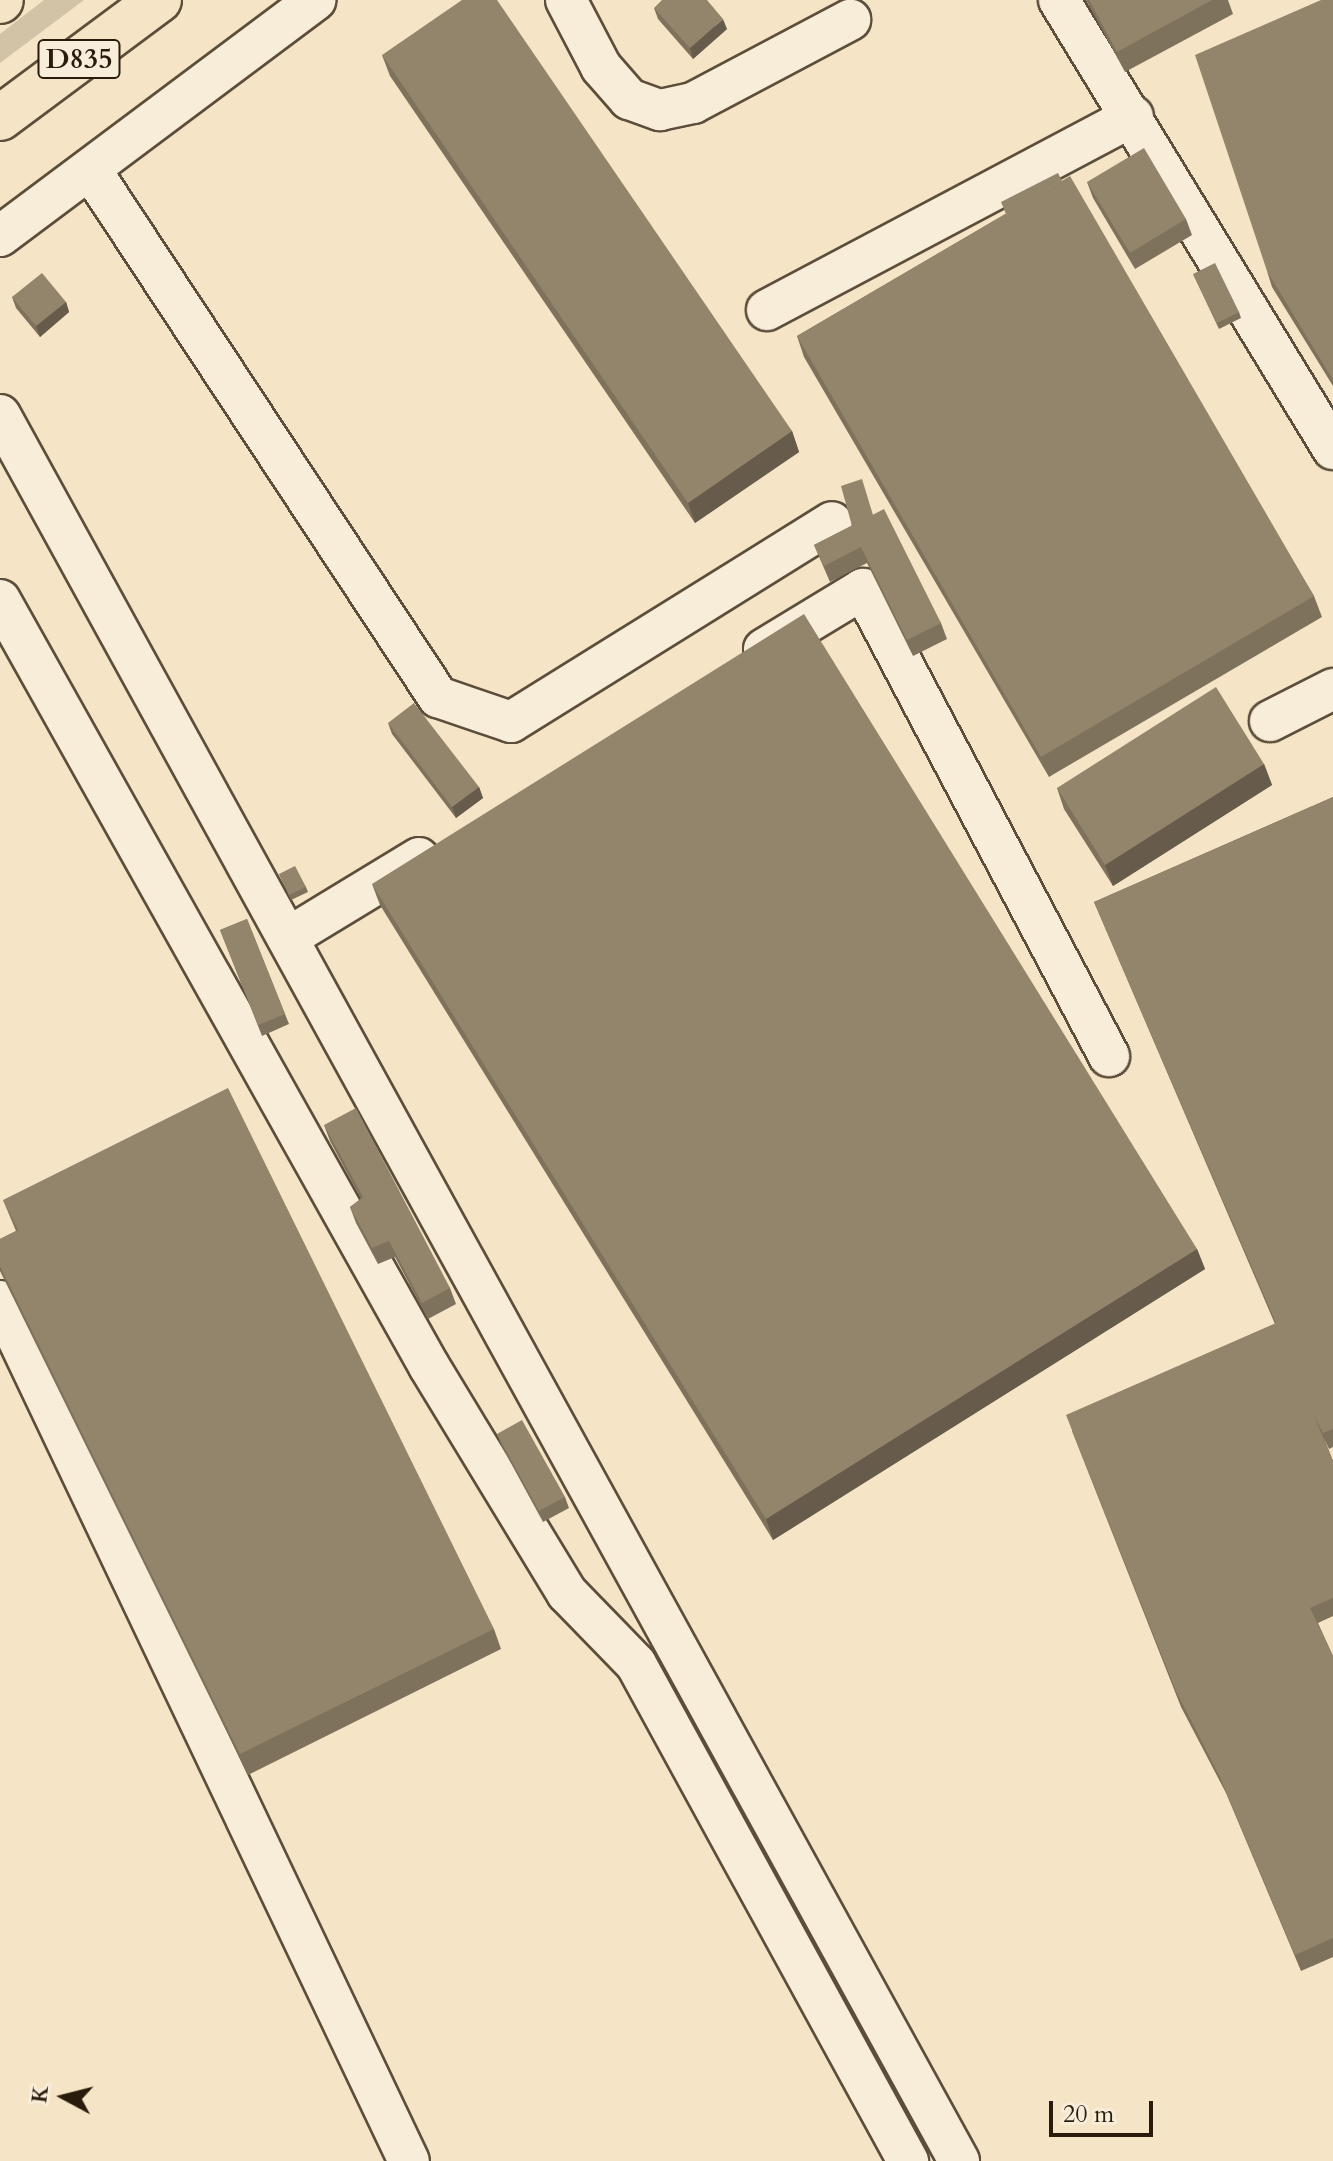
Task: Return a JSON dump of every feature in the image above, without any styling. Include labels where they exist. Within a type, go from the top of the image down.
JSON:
[{"type":"highway","name":"D835","points":[[0,118],[159,0]]},
{"type":"street","points":[[0,236],[92,172],[316,0]]},
{"type":"street","points":[[566,0],[601,67],[629,99],[660,110],[693,103],[850,20]]},
{"type":"street","points":[[1059,0],[1133,116],[1333,449]]},
{"type":"street","points":[[767,310],[1133,116]]},
{"type":"street","points":[[92,172],[438,697],[511,722],[832,522]]},
{"type":"street","points":[[0,415],[959,2161]]},
{"type":"street","points":[[726,672],[863,589],[1109,1056]]},
{"type":"street","points":[[0,600],[429,1366],[567,1593],[636,1664],[908,2161]]},
{"type":"street","points":[[1270,721],[1333,689]]},
{"type":"street","points":[[289,937],[453,838]]},
{"type":"street","points":[[0,1301],[409,2161]]},
{"type":"shaded area","points":[[44,0],[84,0],[0,63],[0,34]]},
{"type":"building","points":[[462,0],[497,0],[792,431],[688,503],[382,55]]},
{"type":"building","points":[[662,0],[707,0],[723,19],[690,48],[654,8]]},
{"type":"building","points":[[1089,0],[1212,0],[1117,52]]},
{"type":"building","points":[[1321,0],[1333,0],[1333,380],[1267,271],[1195,55]]},
{"type":"building","points":[[1144,148],[1186,219],[1130,253],[1087,182]]},
{"type":"building","points":[[1058,173],[1062,181],[1006,214],[1001,202]]},
{"type":"building","points":[[1070,176],[1314,596],[1041,757],[797,336]]},
{"type":"building","points":[[1215,263],[1239,312],[1217,323],[1193,274]]},
{"type":"building","points":[[42,273],[66,302],[36,326],[12,297]]},
{"type":"building","points":[[862,479],[873,515],[852,526],[841,486]]},
{"type":"building","points":[[884,509],[941,623],[907,640],[861,547],[824,566],[814,545]]},
{"type":"building","points":[[804,614],[1197,1249],[766,1519],[372,884]]},
{"type":"building","points":[[1216,687],[1264,764],[1105,865],[1057,788]]},
{"type":"building","points":[[414,703],[479,787],[452,807],[388,723]]},
{"type":"building","points":[[1333,797],[1333,1429],[1323,1433],[1314,1416],[1333,1461],[1333,1598],[1310,1608],[1333,1656],[1333,1938],[1295,1955],[1220,1777],[1176,1691],[1066,1415],[1276,1323],[1094,902]]},
{"type":"building","points":[[295,866],[306,887],[289,895],[279,874]]},
{"type":"building","points":[[247,919],[285,1014],[258,1025],[220,930]]},
{"type":"building","points":[[228,1088],[494,1629],[240,1754],[0,1266],[0,1239],[18,1230],[3,1200]]},
{"type":"building","points":[[356,1108],[450,1288],[422,1303],[389,1241],[372,1248],[350,1207],[363,1197],[324,1125]]},
{"type":"building","points":[[522,1420],[565,1497],[539,1511],[497,1434]]}]
